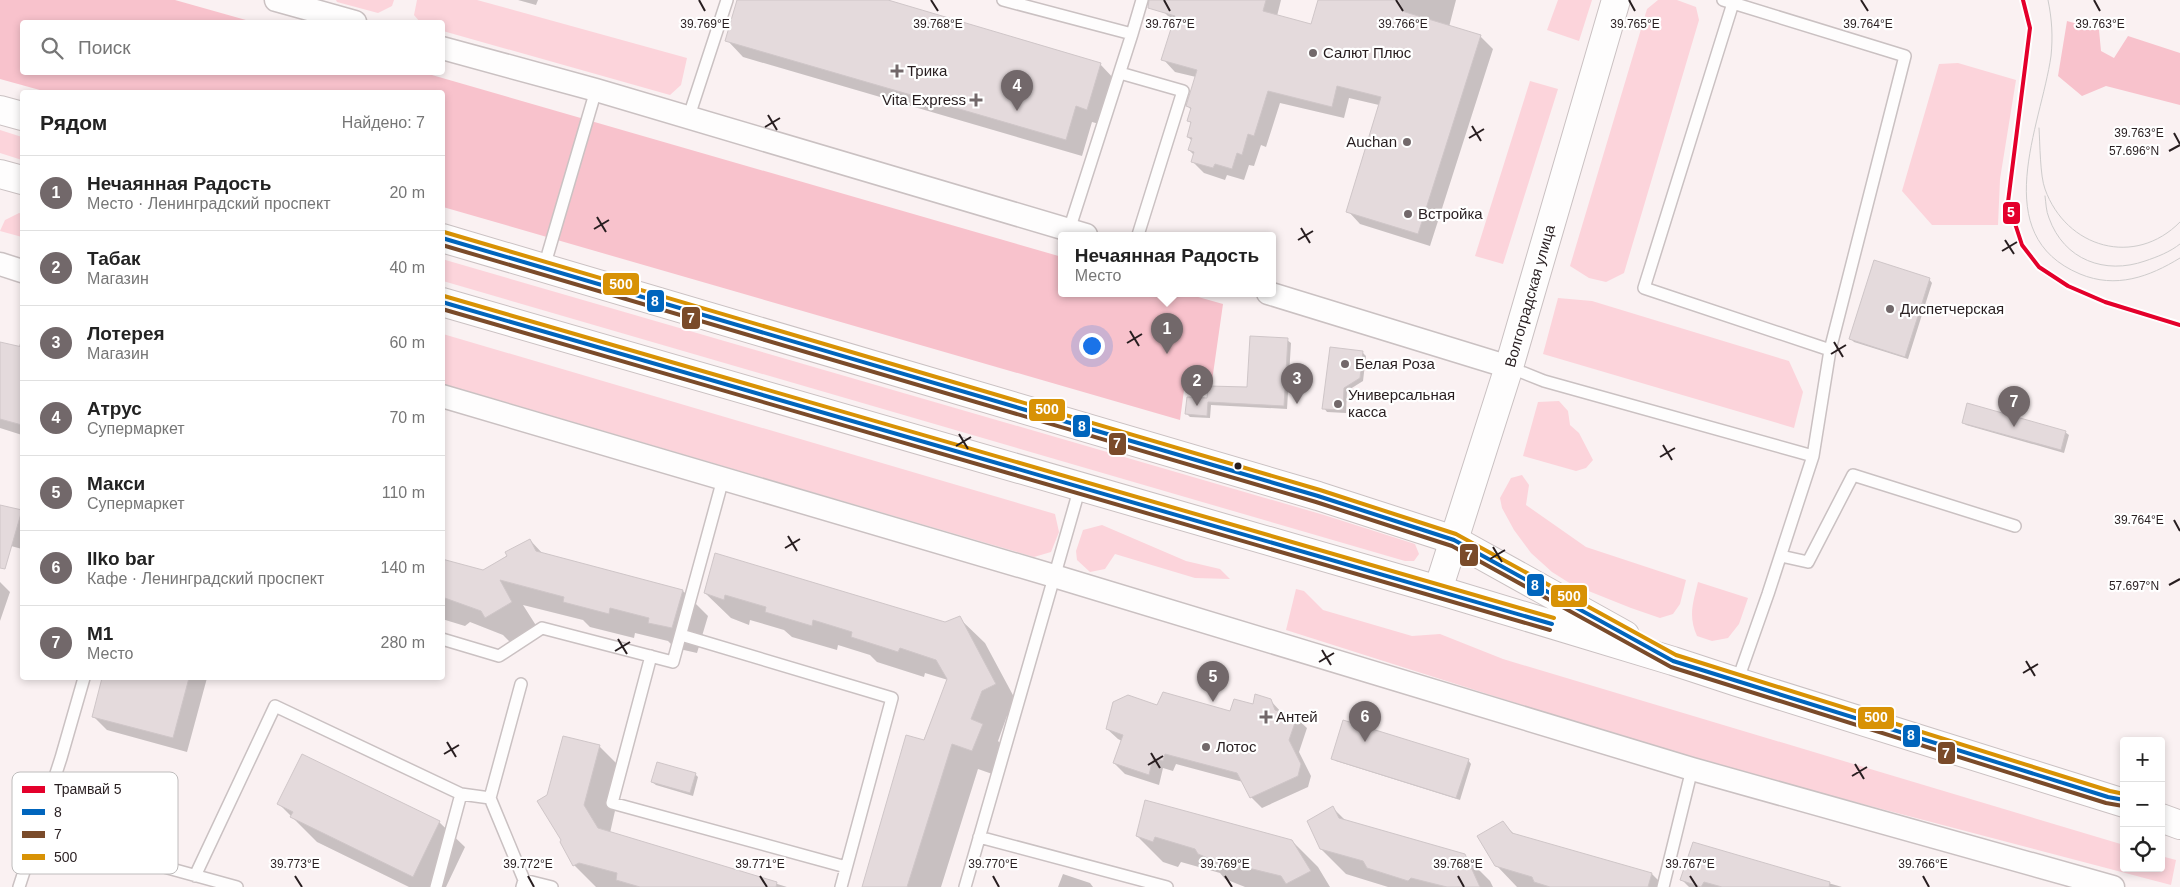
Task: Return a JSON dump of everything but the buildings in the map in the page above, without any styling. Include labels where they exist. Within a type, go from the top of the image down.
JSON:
[{"type":"main road","name":"Волгоградская улица","points":[[1438,590],[1510,367],[1616,0]]},
{"type":"main road","points":[[0,110],[20,115]]},
{"type":"main road","points":[[445,239],[1318,496],[1454,540],[1673,660]]},
{"type":"main road","points":[[445,303],[1438,590],[1673,660],[1736,682],[2118,800]]},
{"type":"main road","points":[[2165,808],[2180,810]]},
{"type":"main road","points":[[2165,819],[2180,825]]},
{"type":"street","points":[[276,0],[348,20]]},
{"type":"street","points":[[445,49],[596,90],[688,119],[1078,232]]},
{"type":"street","points":[[0,264],[20,270]]},
{"type":"street","points":[[1276,295],[1510,367]]},
{"type":"street","points":[[445,397],[1054,576],[1692,769],[2113,887]]},
{"type":"lane","points":[[688,119],[727,0]]},
{"type":"lane","points":[[1003,0],[1132,34]]},
{"type":"lane","points":[[1078,232],[1120,72],[1142,0]]},
{"type":"lane","points":[[1736,682],[1781,556],[1813,456],[1830,350],[1905,56],[1728,2],[1644,288],[1830,350]]},
{"type":"lane","points":[[1120,72],[1183,91],[1139,232]]},
{"type":"lane","points":[[544,267],[596,90]]},
{"type":"lane","points":[[1510,367],[1544,381],[1813,456]]},
{"type":"lane","points":[[1781,556],[1808,562],[1853,475],[2015,526]]},
{"type":"lane","points":[[445,640],[499,656],[542,628],[673,662],[723,479]]},
{"type":"lane","points":[[965,887],[1080,487]]},
{"type":"lane","points":[[681,635],[892,698],[841,887]]},
{"type":"lane","points":[[651,656],[612,803],[846,867]]},
{"type":"lane","points":[[56,772],[83,680]]},
{"type":"lane","points":[[520,684],[490,798],[523,884],[552,887]]},
{"type":"lane","points":[[195,876],[274,706],[461,794],[490,798]]},
{"type":"lane","points":[[1663,887],[1692,769]]},
{"type":"lane","points":[[436,887],[461,794]]},
{"type":"lane","points":[[979,837],[1167,887]]},
{"type":"lane","points":[[178,871],[237,887]]},
{"type":"lane","points":[[19,887],[23,874]]},
{"type":"shaded area","points":[[0,0],[175,0],[246,20],[20,20],[20,75],[432,75],[1058,256],[1058,297],[1198,297],[1223,304],[1212,381],[1184,390],[1180,420],[445,208],[445,90],[40,90],[0,79]]},
{"type":"shaded area","points":[[336,0],[394,0],[392,6],[378,13],[337,2]]},
{"type":"shaded area","points":[[417,0],[477,0],[687,58],[681,85],[670,95],[445,32],[445,20],[418,20],[414,15]]},
{"type":"shaded area","points":[[1558,0],[1592,0],[1579,41],[1547,30]]},
{"type":"shaded area","points":[[1658,0],[1677,0],[1696,7],[1699,20],[1624,273],[1606,282],[1589,278],[1570,266],[1647,9]]},
{"type":"shaded area","points":[[2067,21],[2099,30],[2101,51],[2114,58],[2128,36],[2180,53],[2180,105],[2106,86],[2082,96],[2058,76]]},
{"type":"shaded area","points":[[1958,63],[2016,80],[2000,179],[1998,225],[1932,225],[1902,191],[1939,64]]},
{"type":"shaded area","points":[[1530,81],[1558,89],[1503,264],[1475,256]]},
{"type":"shaded area","points":[[0,130],[20,136],[20,159],[0,153]]},
{"type":"shaded area","points":[[20,213],[20,236],[0,231],[5,220]]},
{"type":"shaded area","points":[[445,260],[1324,515],[1415,544],[1419,554],[1414,561],[1405,561],[445,282]]},
{"type":"shaded area","points":[[1558,298],[1592,301],[1789,361],[1803,392],[1794,428],[1543,354]]},
{"type":"shaded area","points":[[445,335],[1055,514],[1059,532],[1051,552],[1034,557],[445,385]]},
{"type":"shaded area","points":[[1559,401],[1568,411],[1570,425],[1579,433],[1593,460],[1586,468],[1576,471],[1523,456],[1538,402]]},
{"type":"shaded area","points":[[1522,475],[1529,485],[1526,505],[1586,547],[1686,580],[1680,604],[1673,614],[1660,618],[1571,584],[1552,572],[1531,553],[1514,530],[1502,508],[1500,498],[1511,478]]},
{"type":"shaded area","points":[[1102,525],[1186,561],[1220,569],[1230,579],[1195,578],[1115,554],[1105,569],[1090,572],[1077,560],[1076,551],[1083,530]]},
{"type":"shaded area","points":[[1698,582],[1748,598],[1739,624],[1728,638],[1712,641],[1697,636],[1692,616]]},
{"type":"shaded area","points":[[1296,589],[1304,591],[1323,610],[1412,636],[1440,634],[1503,659],[2120,844],[2120,872],[1695,760],[1286,630]]},
{"type":"shaded area","points":[[2165,857],[2176,860],[2171,885],[2121,872],[2165,872]]},
{"type":"tram line","name":"5","points":[[2023,0],[2030,28],[2008,202],[2022,245],[2039,267],[2068,286],[2105,302],[2180,325]]},
{"type":"tram line","points":[[2048,0],[2052,28],[2051,56],[2031,145],[2027,177],[2027,206],[2035,233],[2052,256],[2080,274],[2093,278],[2119,281],[2132,279],[2156,271],[2180,258]]},
{"type":"tram line","points":[[2039,128],[2041,168],[2045,189],[2055,209],[2069,226],[2085,237],[2104,245],[2123,247],[2143,245],[2162,236],[2180,222]]},
{"type":"tram line","points":[[2045,196],[2048,215],[2056,232],[2065,244],[2075,254],[2101,265],[2130,265],[2159,256],[2180,244]]},
{"type":"transit line","name":"500","points":[[445,232],[1320,490],[1456,534],[1676,655],[2120,793]]},
{"type":"transit line","name":"8","points":[[445,239],[1318,496],[1454,540],[1673,661],[2120,799]]},
{"type":"transit line","name":"7","points":[[445,246],[1316,502],[1452,546],[1671,667],[2106,803],[2120,805]]},
{"type":"transit line","name":"500","points":[[445,296],[1554,618]]},
{"type":"transit line","name":"8","points":[[445,303],[1552,624]]},
{"type":"transit line","name":"7","points":[[445,310],[1550,630]]},
{"type":"place","name":"Салют Плюс","points":[[1313,53]]},
{"type":"place","name":"Трика","points":[[897,71]]},
{"type":"place","name":"Vita Express","points":[[976,100]]},
{"type":"place","name":"Атрус","points":[[1017,111]]},
{"type":"place","name":"Auchan","points":[[1407,142]]},
{"type":"place","name":"Встройка","points":[[1408,214]]},
{"type":"place","name":"Диспетчерская","points":[[1890,309]]},
{"type":"place","name":"Нечаянная Радость","points":[[1167,354]]},
{"type":"place","name":"Белая Роза","points":[[1345,364]]},
{"type":"place","name":"Лотерея","points":[[1297,404]]},
{"type":"place","name":"Универсальная касса","points":[[1338,404]]},
{"type":"place","name":"Табак","points":[[1197,406]]},
{"type":"place","name":"М1","points":[[2014,427]]},
{"type":"place","name":"Макси","points":[[1213,702]]},
{"type":"place","name":"Антей","points":[[1266,717]]},
{"type":"place","name":"Ilko bar","points":[[1365,742]]},
{"type":"place","name":"Лотос","points":[[1206,747]]}]
